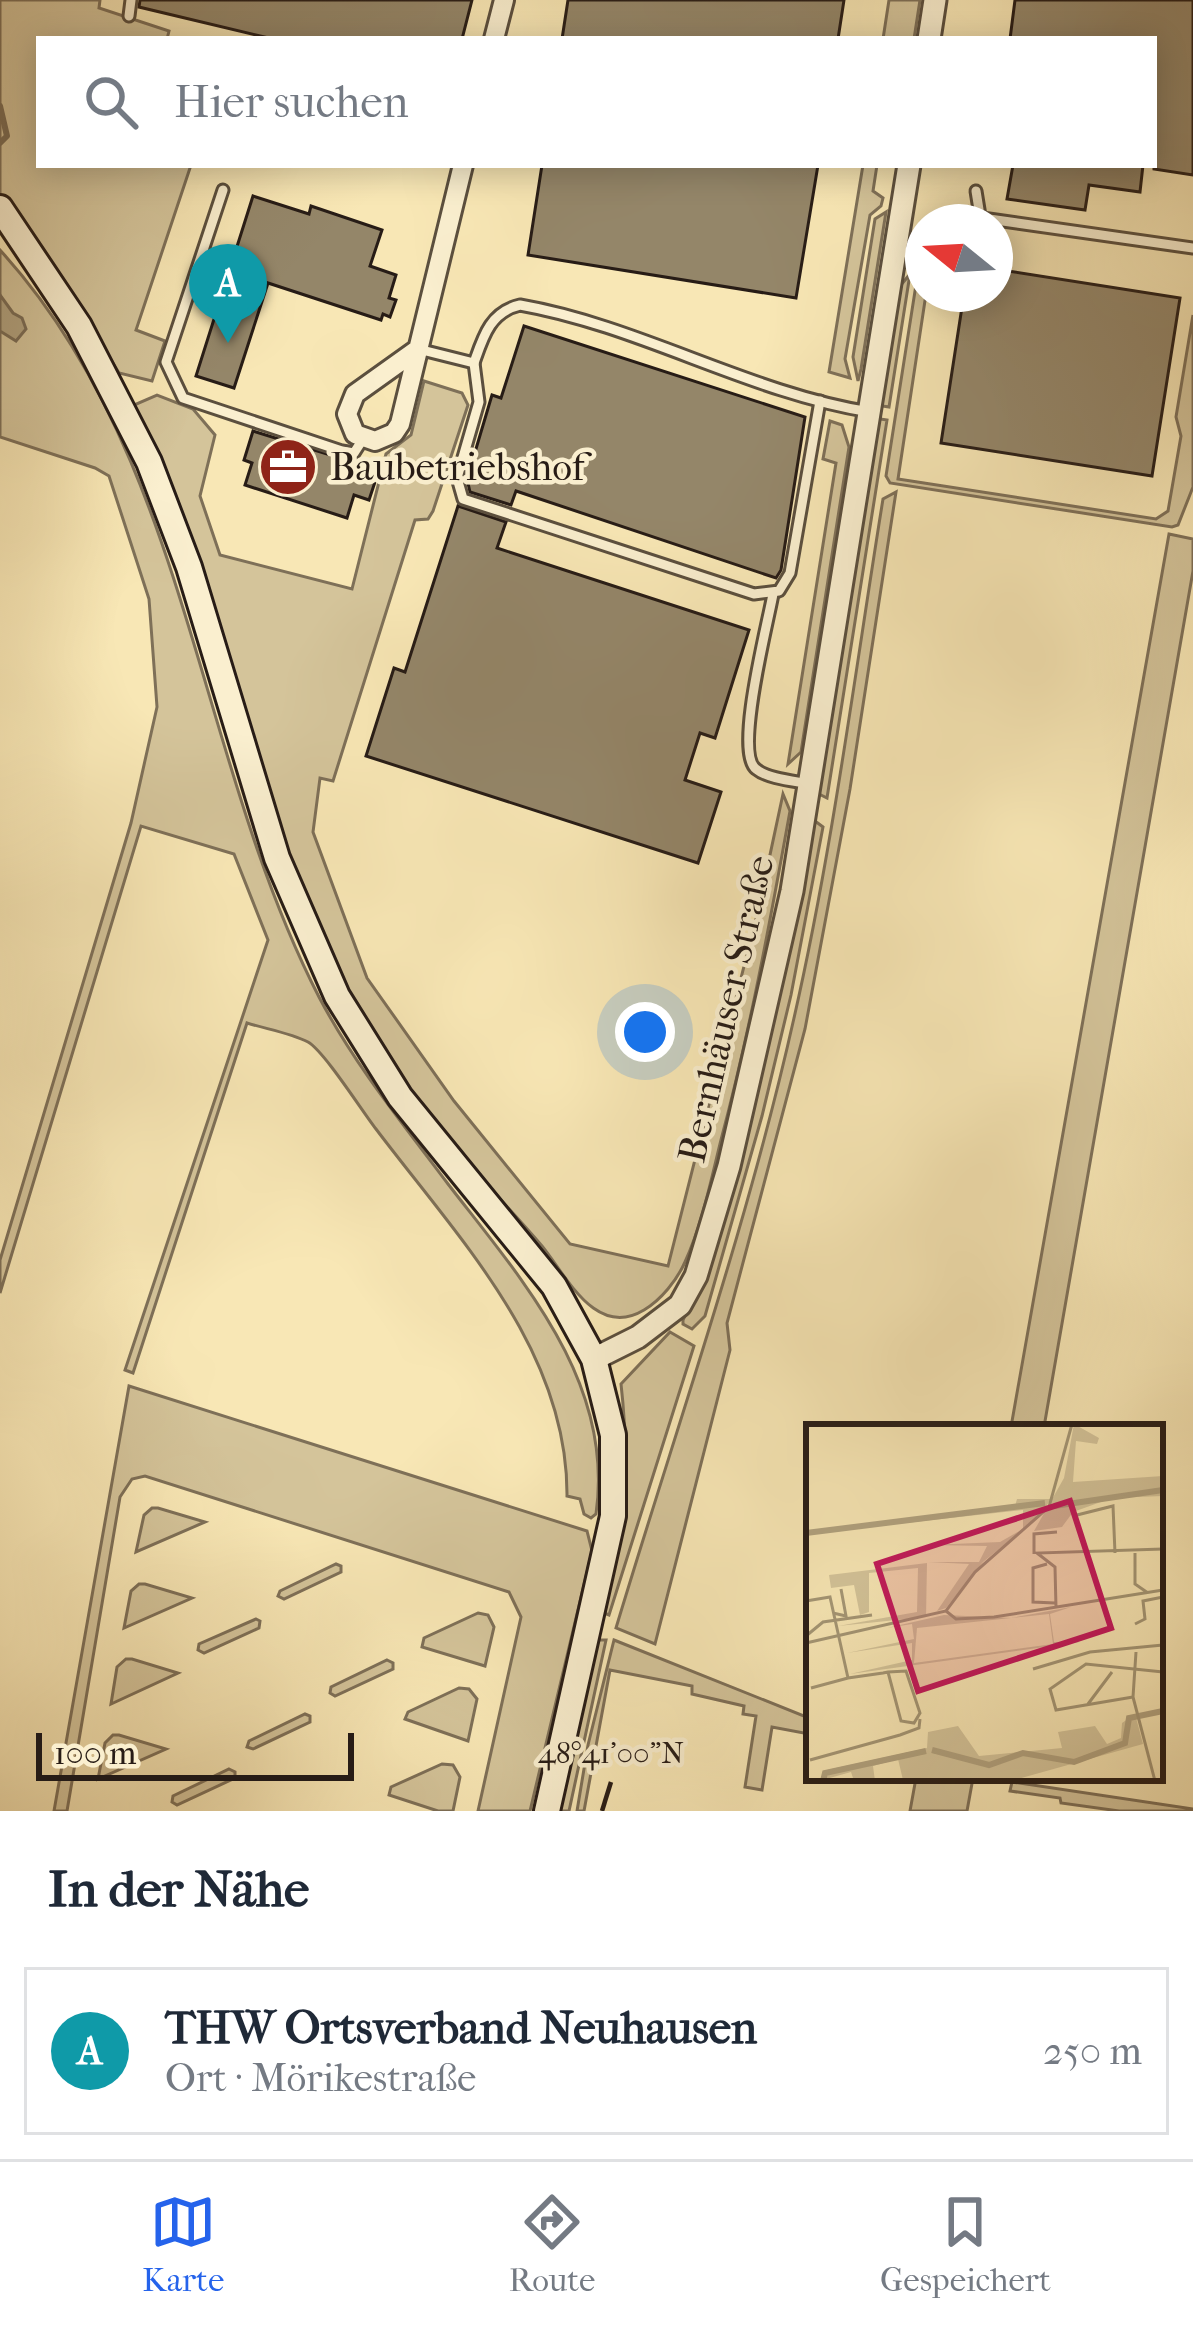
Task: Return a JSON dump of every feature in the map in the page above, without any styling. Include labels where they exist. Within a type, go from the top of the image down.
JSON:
[{"type":"main road","points":[[0,208],[79,326],[149,462],[189,567],[277,858],[337,996],[379,1068],[419,1122],[554,1286],[594,1359],[613,1435],[613,1516],[547,1811]]},
{"type":"street","points":[[495,36],[504,0]]},
{"type":"street","points":[[929,36],[935,0]]},
{"type":"street","points":[[418,349],[355,394],[347,414],[349,425],[363,439],[385,439],[400,424],[462,168]]},
{"type":"street","name":"Bernhäuser Straße","points":[[594,1359],[667,1318],[680,1305],[696,1276],[729,1166],[764,1023],[810,784],[909,168]]},
{"type":"lane","points":[[129,16],[130,0]]},
{"type":"lane","points":[[223,190],[166,362],[182,398],[342,451],[354,453],[363,439]]},
{"type":"lane","points":[[976,191],[979,204]]},
{"type":"lane","points":[[1013,224],[1193,248]]},
{"type":"lane","points":[[895,253],[905,253]]},
{"type":"lane","points":[[820,401],[790,574],[786,585],[773,594],[754,594],[463,500],[458,478],[479,402],[474,363],[494,319],[501,311],[520,305],[820,401],[870,412]]},
{"type":"lane","points":[[418,349],[474,363]]},
{"type":"lane","points":[[773,594],[747,733],[748,760],[758,772],[810,784]]},
{"type":"shaded area","points":[[0,0],[100,0],[99,8],[169,31],[168,36],[36,36],[36,168],[190,168],[136,330],[165,341],[152,381],[119,373],[60,277],[0,194]]},
{"type":"shaded area","points":[[889,0],[920,0],[914,36],[883,36]]},
{"type":"shaded area","points":[[863,168],[877,168],[873,191],[883,198],[870,215],[845,359],[850,378],[829,372]]},
{"type":"shaded area","points":[[886,212],[858,381],[853,357],[875,219]]},
{"type":"shaded area","points":[[0,250],[63,332],[112,420],[151,514],[277,904],[319,997],[380,1093],[532,1296],[577,1377],[591,1420],[598,1466],[596,1514],[591,1518],[584,1514],[580,1499],[567,1496],[562,1443],[549,1393],[503,1299],[323,1057],[308,1042],[286,1034],[247,1023],[133,1373],[125,1370],[268,940],[234,854],[141,826],[0,1293],[0,1260],[131,823],[157,707],[149,599],[109,476],[0,437]]},
{"type":"shaded area","points":[[905,280],[889,407],[876,405],[896,291]]},
{"type":"shaded area","points":[[0,295],[26,329],[16,341],[0,331]]},
{"type":"shaded area","points":[[912,312],[923,312],[898,479],[1156,519],[1168,511],[1181,436],[1176,417],[1193,315],[1193,487],[1178,525],[890,483],[886,476]]},
{"type":"shaded area","points":[[424,381],[462,393],[468,405],[433,511],[428,519],[415,520],[333,781],[320,778],[313,832],[367,978],[454,1101],[570,1244],[668,1266],[783,794],[790,811],[750,1017],[696,1233],[668,1289],[650,1306],[627,1317],[611,1317],[584,1301],[542,1246],[418,1106],[353,1005],[274,827],[186,544],[134,405],[157,395],[193,409],[215,435],[200,496],[220,555],[352,589],[386,454],[411,435]]},
{"type":"shaded area","points":[[874,418],[887,420],[827,798],[815,792]]},
{"type":"shaded area","points":[[830,421],[842,425],[849,447],[801,752],[788,764],[836,463],[823,459]]},
{"type":"shaded area","points":[[896,492],[850,789],[805,1029],[727,1323],[730,1350],[655,1644],[616,1628],[734,1248],[776,1095],[820,889],[883,499]]},
{"type":"shaded area","points":[[1169,534],[1193,539],[1193,571],[1045,1424],[1012,1424]]},
{"type":"shaded area","points":[[815,821],[823,827],[762,1116],[705,1316],[692,1329],[683,1320],[708,1267]]},
{"type":"shaded area","points":[[670,1332],[694,1346],[609,1615],[599,1611],[623,1499],[621,1384]]},
{"type":"shaded area","points":[[129,1386],[587,1531],[592,1551],[530,1811],[478,1811],[521,1617],[509,1592],[145,1476],[132,1479],[120,1497],[67,1811],[54,1811]]},
{"type":"shaded area","points":[[152,1508],[205,1522],[136,1552],[144,1515]]},
{"type":"shaded area","points":[[336,1564],[341,1572],[284,1599],[278,1596],[280,1591]]},
{"type":"shaded area","points":[[139,1584],[192,1598],[124,1628],[131,1591]]},
{"type":"shaded area","points":[[478,1613],[488,1615],[494,1627],[485,1666],[422,1647],[424,1638]]},
{"type":"shaded area","points":[[256,1619],[259,1628],[204,1653],[198,1650],[199,1644]]},
{"type":"shaded area","points":[[606,1640],[569,1811],[557,1811],[595,1643]]},
{"type":"shaded area","points":[[614,1640],[806,1717],[806,1733],[772,1727],[762,1790],[745,1787],[756,1716],[743,1714],[744,1706],[692,1694],[692,1686],[610,1670],[584,1811],[577,1811]]},
{"type":"shaded area","points":[[126,1659],[178,1673],[111,1704],[117,1667]]},
{"type":"shaded area","points":[[387,1660],[393,1669],[335,1696],[330,1693],[331,1687]]},
{"type":"shaded area","points":[[459,1688],[469,1689],[477,1699],[468,1741],[405,1719],[408,1712]]},
{"type":"shaded area","points":[[305,1714],[310,1722],[253,1749],[247,1747],[249,1741]]},
{"type":"shaded area","points":[[113,1735],[166,1749],[98,1779],[105,1743]]},
{"type":"shaded area","points":[[442,1764],[453,1765],[460,1777],[453,1811],[438,1811],[389,1795],[391,1787]]},
{"type":"shaded area","points":[[229,1769],[235,1778],[177,1805],[172,1802],[173,1796]]},
{"type":"shaded area","points":[[915,1781],[972,1781],[967,1811],[910,1811]]},
{"type":"shaded area","points":[[1012,1782],[1193,1811],[1119,1811],[1061,1803],[1060,1798],[1010,1791]]},
{"type":"building","points":[[140,0],[472,0],[463,36],[260,36],[139,7]]},
{"type":"building","points":[[568,0],[844,0],[838,36],[562,36]]},
{"type":"building","points":[[1015,0],[1193,0],[1193,175],[1154,169],[1157,36],[1010,36]]},
{"type":"building","points":[[542,168],[818,168],[796,298],[528,255]]},
{"type":"building","points":[[1012,168],[1143,168],[1140,192],[1089,185],[1085,210],[1007,199]]},
{"type":"building","points":[[253,196],[309,214],[311,206],[382,230],[370,266],[396,275],[389,298],[396,300],[390,317],[383,314],[381,320],[268,283],[234,388],[196,376]]},
{"type":"building","points":[[1013,272],[1180,298],[1152,476],[941,443],[961,312],[1013,312]]},
{"type":"building","points":[[524,326],[805,417],[776,578],[516,491],[511,505],[470,492],[467,479],[492,395],[501,398]]},
{"type":"building","points":[[253,431],[379,470],[369,500],[354,495],[347,518],[245,485],[252,463],[244,460]]},
{"type":"building","points":[[458,506],[506,522],[497,548],[749,630],[715,738],[700,733],[685,780],[721,792],[698,863],[366,756],[394,668],[405,672]]},
{"type":"waterway","points":[[0,106],[7,136],[0,143]]},
{"type":"place","name":"THW Ortsverband Neuhausen","points":[[228,343]]},
{"type":"place","name":"Baubetriebshof","points":[[288,467]]}]
